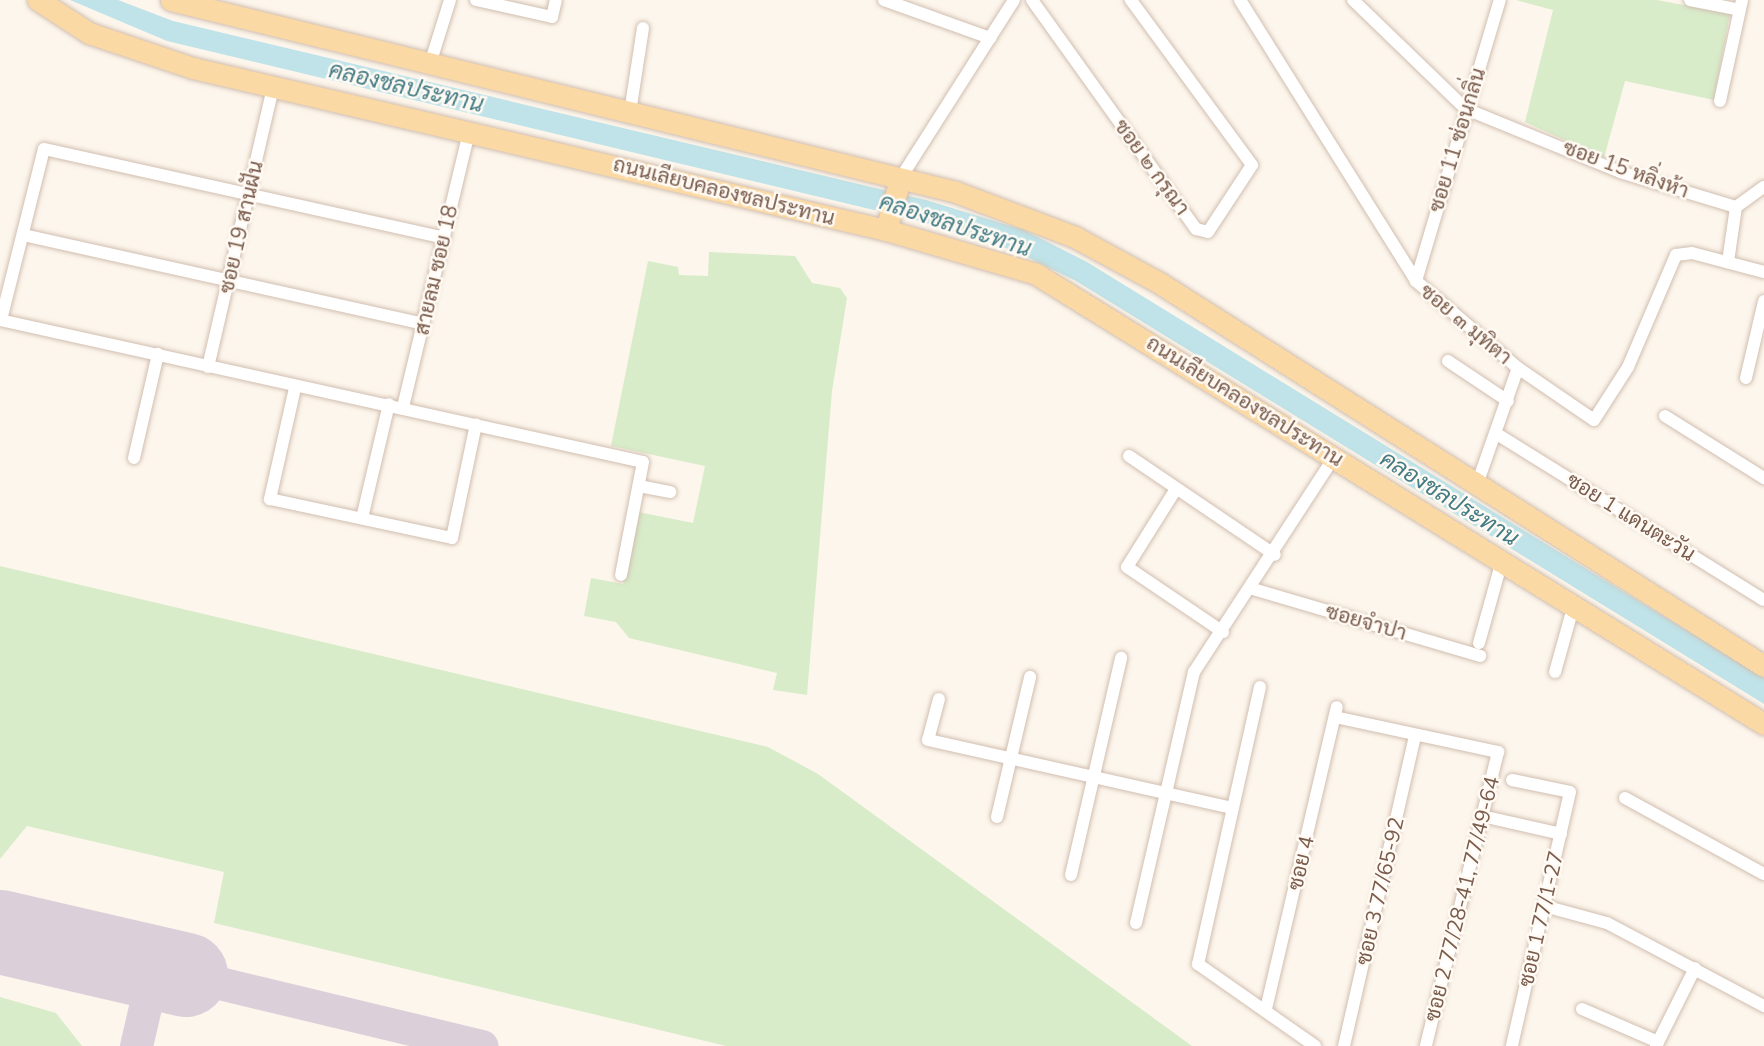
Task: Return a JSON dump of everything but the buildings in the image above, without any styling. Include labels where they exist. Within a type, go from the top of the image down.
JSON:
[{"type":"main road","name":"ถนนเลียบคลองชลประทาน","points":[[38,0],[89,33],[273,87],[888,224],[1036,274],[1573,608],[1764,723]]},
{"type":"main road","points":[[171,0],[630,112],[899,183],[991,203],[1110,255],[1764,666]]},
{"type":"main road","points":[[888,224],[899,183]]},
{"type":"street","points":[[430,64],[450,0]]},
{"type":"street","points":[[476,0],[552,17],[556,0]]},
{"type":"street","points":[[884,0],[990,38]]},
{"type":"street","points":[[899,183],[1014,0]]},
{"type":"street","name":"ซอย ๒ กรุณา","points":[[1032,0],[1196,229],[1208,232],[1252,165],[1131,0]]},
{"type":"street","name":"ซอย ๓ มุทิตา","points":[[1240,0],[1416,281],[1518,368],[1594,420],[1628,366],[1676,255],[1728,262]]},
{"type":"street","points":[[1353,0],[1466,109]]},
{"type":"street","name":"ซอย 11 ซ่อนกลิ่น","points":[[1416,281],[1500,0]]},
{"type":"street","points":[[1690,0],[1739,4],[1720,101]]},
{"type":"street","points":[[630,112],[643,27]]},
{"type":"street","name":"ซอย 19 สานฝัน","points":[[208,367],[273,87]]},
{"type":"street","name":"ซอย 15 หลิ่งห้า","points":[[1466,109],[1620,172],[1736,208]]},
{"type":"street","name":"สายลม ซอย 18","points":[[403,407],[469,132]]},
{"type":"street","points":[[444,238],[44,149],[1,320],[158,354],[295,388],[389,404],[643,462],[621,575]]},
{"type":"street","points":[[1764,187],[1736,208],[1728,262],[1764,272]]},
{"type":"street","points":[[23,235],[423,324]]},
{"type":"street","points":[[1746,378],[1764,301]]},
{"type":"street","points":[[134,458],[158,354]]},
{"type":"street","points":[[1448,361],[1508,401]]},
{"type":"street","points":[[1476,487],[1497,434],[1518,368]]},
{"type":"street","points":[[295,388],[270,499],[452,538],[476,424]]},
{"type":"street","points":[[362,518],[389,404]]},
{"type":"street","points":[[1665,416],[1764,478]]},
{"type":"street","name":"ซอย 1 แดนตะวัน","points":[[1497,434],[1764,600]]},
{"type":"street","points":[[1129,456],[1275,555]]},
{"type":"street","points":[[1136,923],[1194,672],[1253,589],[1334,457]]},
{"type":"street","points":[[639,486],[670,492]]},
{"type":"street","points":[[1176,489],[1127,567],[1223,632]]},
{"type":"street","name":"ซอยจำปา","points":[[1253,589],[1480,649],[1502,564]]},
{"type":"street","points":[[1555,672],[1573,608]]},
{"type":"street","points":[[1071,875],[1121,658]]},
{"type":"street","points":[[997,817],[1030,677]]},
{"type":"street","points":[[1260,687],[1198,964],[1266,1009],[1315,1046]]},
{"type":"street","points":[[939,699],[929,740],[1233,808]]},
{"type":"street","name":"ซอย 4","points":[[1266,1009],[1336,712],[1415,735]]},
{"type":"street","name":"ซอย 2 77/28-41, 77/49-64","points":[[1415,735],[1498,752],[1426,1046]]},
{"type":"street","name":"ซอย 3 77/65-92","points":[[1344,1046],[1415,735]]},
{"type":"street","name":"ซอย 1 77/1-27","points":[[1512,780],[1570,792],[1512,1046]]},
{"type":"street","points":[[1625,798],[1764,874]]},
{"type":"street","points":[[1482,816],[1561,834]]},
{"type":"street","points":[[1544,906],[1607,923],[1764,1006]]},
{"type":"street","points":[[1581,1009],[1657,1044],[1695,968]]},
{"type":"green space","points":[[1516,0],[1657,0],[1730,14],[1714,100],[1625,81],[1604,158],[1525,122],[1553,10]]},
{"type":"green space","points":[[709,252],[795,256],[812,283],[840,288],[847,298],[832,391],[807,695],[773,690],[777,673],[629,638],[616,622],[584,616],[591,578],[623,584],[638,512],[693,523],[705,466],[611,446],[648,261],[678,267],[679,275],[708,276]]},
{"type":"green space","points":[[0,566],[768,747],[818,774],[1192,1046],[726,1046],[214,923],[224,872],[27,826],[0,859]]},
{"type":"green space","points":[[0,997],[56,1013],[82,1046],[0,1046]]},
{"type":"water","name":"คลองชลประทาน","points":[[70,0],[118,0],[173,21],[926,200],[1024,230],[1087,262],[1764,678],[1764,704],[1076,281],[1015,251],[920,221],[167,41]]},
{"type":"taxiway","points":[[136,1046],[154,968]]},
{"type":"taxiway","points":[[186,975],[482,1046]]},
{"type":"runway","points":[[0,932],[186,975]]}]
